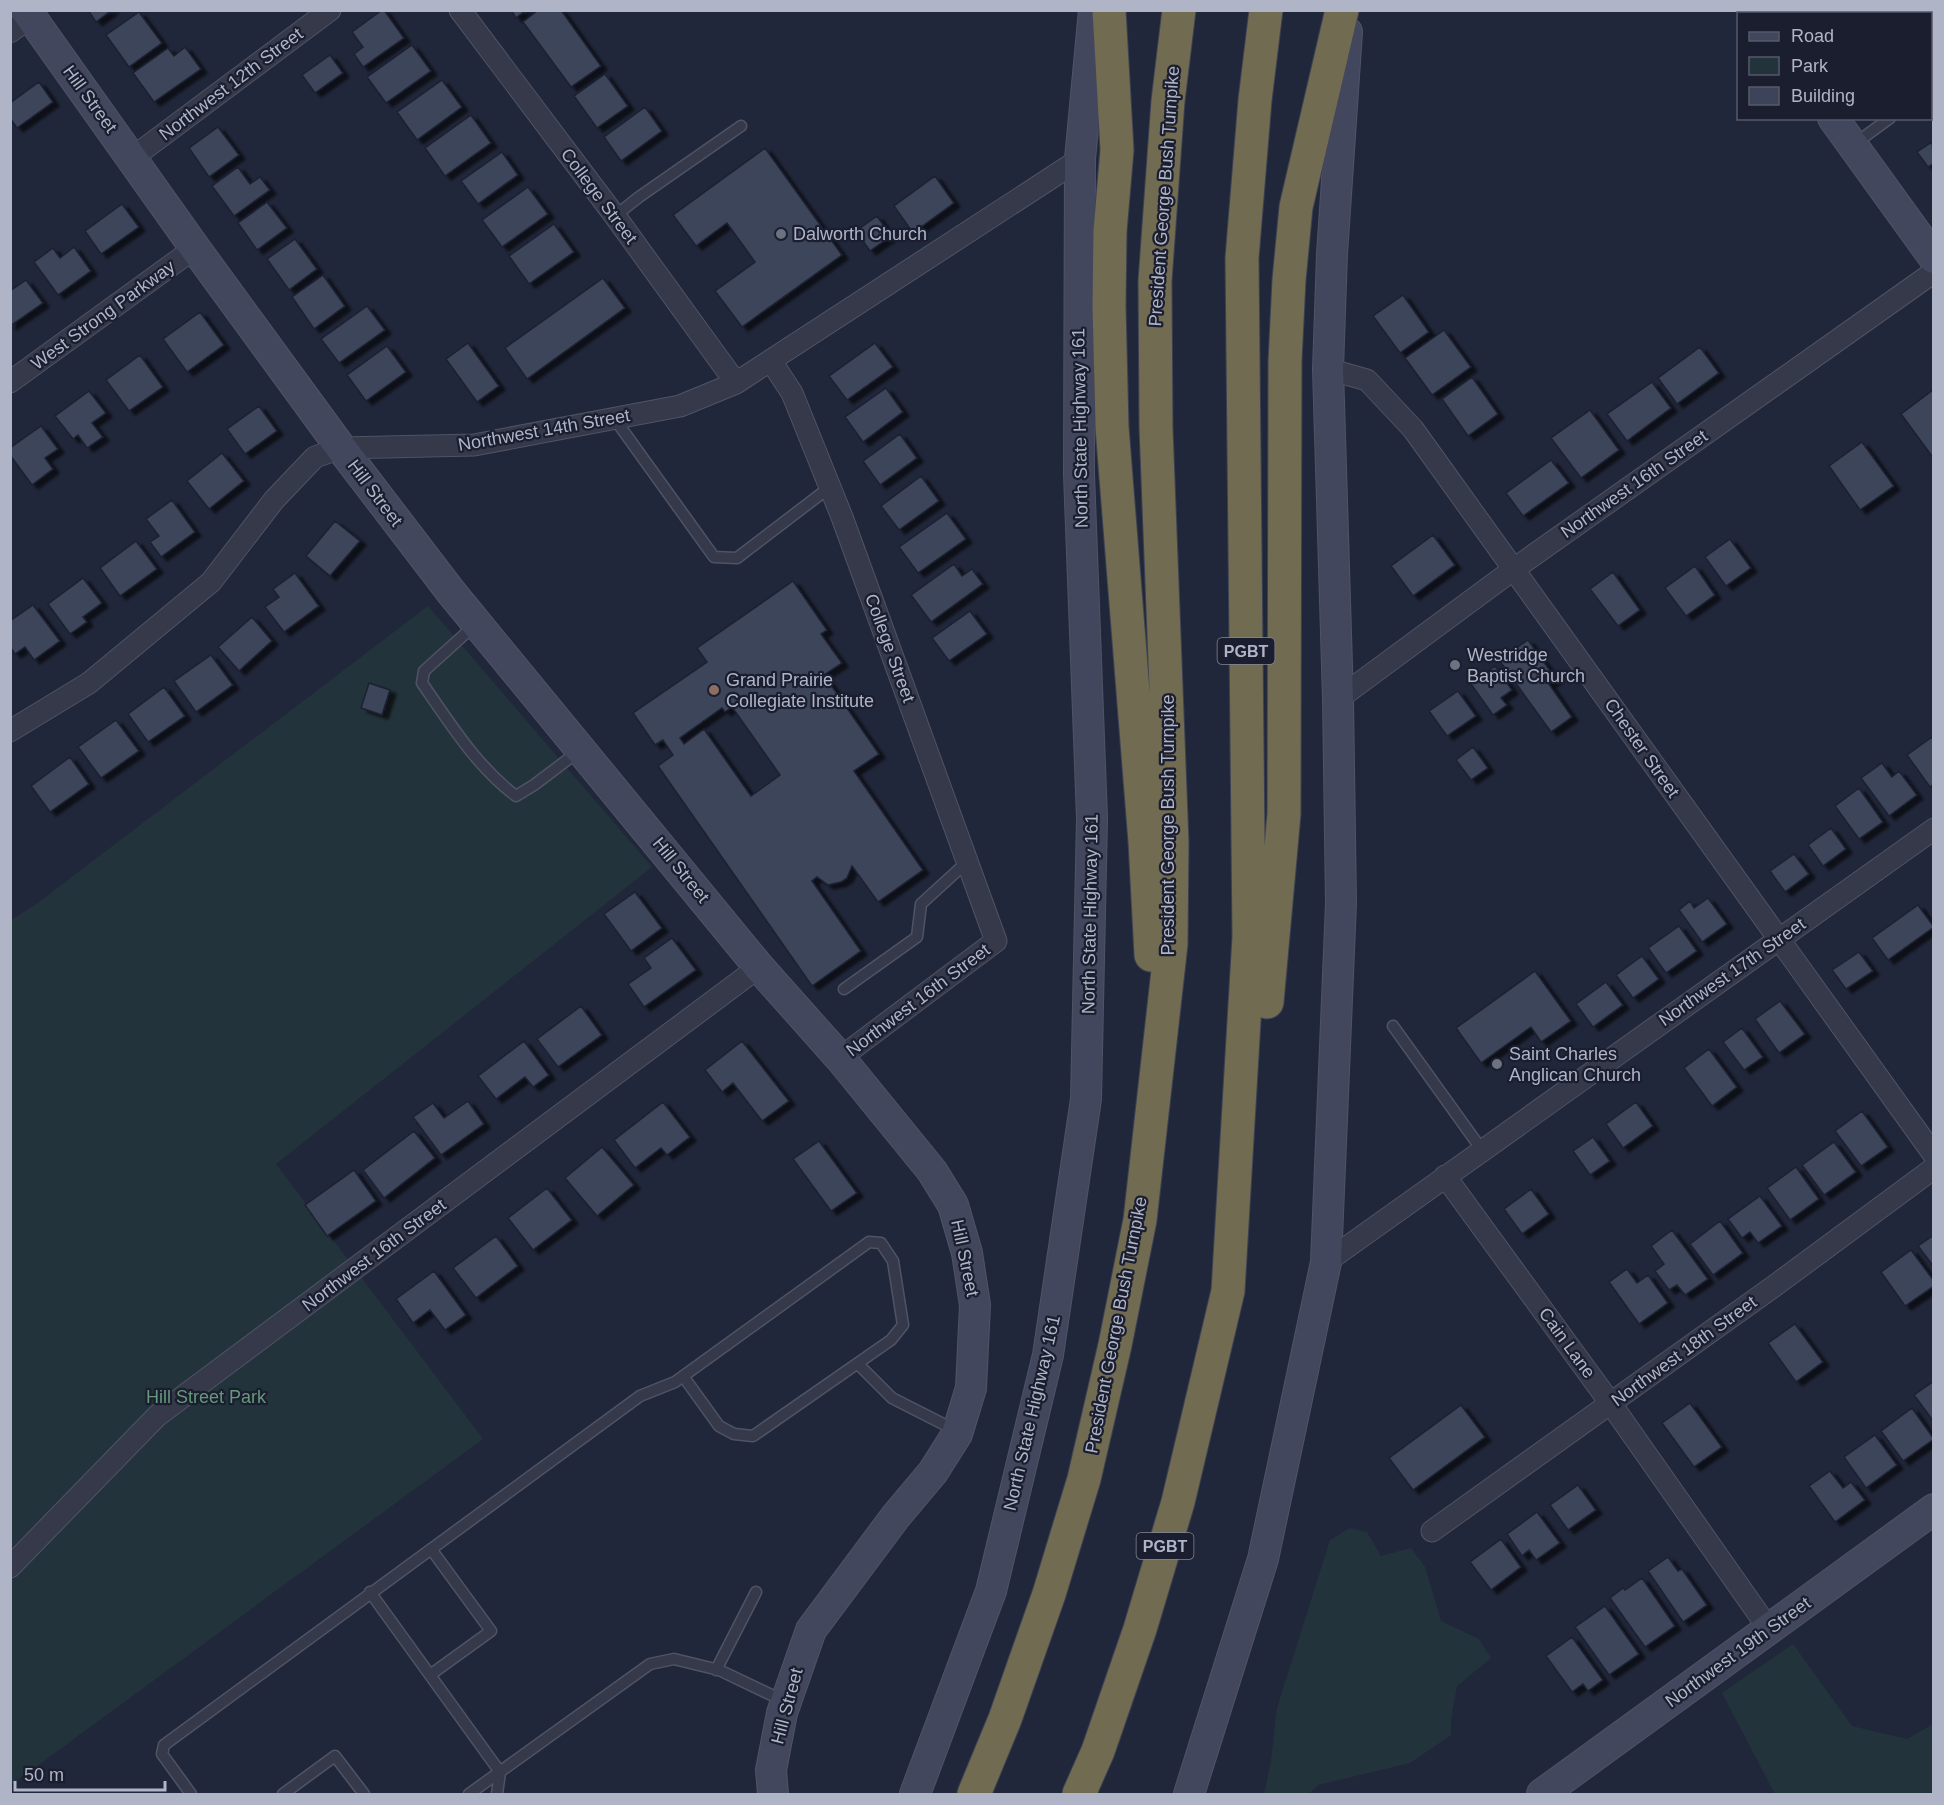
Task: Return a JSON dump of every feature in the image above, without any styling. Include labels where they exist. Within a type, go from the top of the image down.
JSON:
[{"type":"highway","points":[[1109,10],[1117,150],[1110,231],[1112,427],[1145,842],[1157,1073]]},
{"type":"highway","name":"President George Bush Turnpike","points":[[974,1794],[1005,1719],[1042,1615],[1084,1479],[1115,1345],[1140,1220],[1157,1073],[1171,944],[1172,842],[1156,428],[1155,281],[1168,101],[1179,10]]},
{"type":"highway","name":"PGBT","points":[[1079,1794],[1098,1751],[1147,1608],[1178,1502],[1228,1291],[1249,937],[1242,258],[1255,100],[1266,10]]},
{"type":"highway","points":[[1228,1291],[1250,1202],[1284,814],[1285,361],[1288,280],[1296,207],[1342,10]]},
{"type":"main road","name":"North State Highway 161","points":[[915,1794],[993,1580],[1048,1355],[1086,1099],[1092,818],[1079,474],[1080,159],[1094,10]]},
{"type":"main road","points":[[1189,1794],[1263,1559],[1326,1262],[1341,903],[1338,699],[1328,369],[1332,254],[1348,10]]},
{"type":"main road","name":"Hill Street","points":[[23,20],[132,158],[341,448],[477,624],[759,967],[840,1058],[932,1171],[953,1205],[967,1253],[975,1305],[971,1388],[958,1431],[933,1472],[875,1543],[811,1630],[786,1701],[771,1770],[773,1794]]},
{"type":"main road","points":[[1834,120],[1934,258]]},
{"type":"main road","name":"Northwest 19th Street","points":[[1542,1794],[1934,1509]]},
{"type":"street","name":"Northwest 12th Street","points":[[132,158],[330,10]]},
{"type":"street","name":"College Street","points":[[460,10],[736,382]]},
{"type":"street","name":"Northwest 14th Street","points":[[10,731],[89,683],[211,582],[274,500],[315,457],[341,448],[474,445],[680,406],[736,382],[771,361],[1080,159]]},
{"type":"street","name":"West Strong Parkway","points":[[10,382],[195,248]]},
{"type":"street","name":"Northwest 16th Street","points":[[1338,699],[1514,569],[1934,272]]},
{"type":"street","name":"College Street","points":[[771,361],[792,393],[830,487],[996,941]]},
{"type":"street","name":"Chester Street","points":[[1328,369],[1367,380],[1413,429],[1934,1155]]},
{"type":"street","name":"Northwest 17th Street","points":[[1326,1262],[1934,829]]},
{"type":"street","name":"Northwest 16th Street","points":[[840,1058],[996,941]]},
{"type":"street","name":"Northwest 16th Street","points":[[10,1567],[157,1416],[759,967]]},
{"type":"street","name":"Northwest 18th Street","points":[[1432,1531],[1611,1404],[1934,1168]]},
{"type":"street","name":"Cain Lane","points":[[1445,1176],[1611,1404],[1769,1629]]},
{"type":"lane","points":[[1852,145],[1887,120]]},
{"type":"lane","points":[[615,216],[741,126]]},
{"type":"lane","points":[[614,418],[714,557],[737,558],[830,487]]},
{"type":"lane","points":[[477,624],[424,671],[422,683],[460,737],[500,784],[516,796],[581,749]]},
{"type":"lane","points":[[844,989],[917,937],[921,904],[968,861]]},
{"type":"lane","points":[[1393,1026],[1482,1150]]},
{"type":"lane","points":[[191,1794],[162,1755],[164,1745],[640,1396],[683,1377],[869,1242],[882,1243],[893,1261],[903,1325],[891,1340],[753,1436],[734,1434],[719,1426],[683,1377]]},
{"type":"lane","points":[[858,1364],[892,1398],[958,1431]]},
{"type":"lane","points":[[430,1675],[491,1631],[431,1549]]},
{"type":"lane","points":[[370,1592],[500,1772],[497,1794]]},
{"type":"lane","points":[[716,1670],[756,1592]]},
{"type":"lane","points":[[469,1794],[650,1664],[674,1659],[716,1670],[786,1701]]},
{"type":"lane","points":[[283,1794],[335,1756],[364,1794]]},
{"type":"green space","name":"Hill Street Park","points":[[428,606],[652,867],[276,1164],[483,1439],[11,1785],[11,920],[35,905]]},
{"type":"green space","points":[[1350,1528],[1367,1532],[1381,1556],[1411,1548],[1425,1567],[1441,1621],[1479,1639],[1491,1658],[1457,1686],[1451,1719],[1451,1735],[1410,1763],[1318,1785],[1309,1794],[1264,1794],[1271,1761],[1277,1708],[1330,1540]]},
{"type":"green space","points":[[1793,1644],[1852,1726],[1907,1739],[1933,1724],[1933,1794],[1775,1794],[1722,1693]]},
{"type":"building","points":[[88,10],[112,10],[96,22]]},
{"type":"building","points":[[382,10],[404,38],[363,67],[354,54],[363,47],[352,32]]},
{"type":"building","points":[[511,10],[526,10],[516,18]]},
{"type":"building","points":[[538,10],[561,10],[601,66],[571,87],[523,22]]},
{"type":"building","points":[[1894,10],[1895,12],[1877,12]]},
{"type":"building","points":[[1919,10],[1934,10],[1934,14],[1932,15],[1932,12],[1920,12]]},
{"type":"building","points":[[139,12],[162,43],[129,67],[106,35]]},
{"type":"building","points":[[412,45],[431,71],[386,103],[367,77]]},
{"type":"building","points":[[185,47],[201,69],[154,102],[133,73],[168,48],[174,56]]},
{"type":"building","points":[[330,55],[343,73],[315,93],[302,75]]},
{"type":"building","points":[[605,74],[628,106],[597,128],[574,96]]},
{"type":"building","points":[[442,80],[462,107],[417,140],[397,112]]},
{"type":"building","points":[[39,82],[53,102],[17,128],[10,118],[10,103]]},
{"type":"building","points":[[645,107],[662,131],[621,161],[604,137]]},
{"type":"building","points":[[471,115],[491,143],[445,176],[425,148]]},
{"type":"building","points":[[218,127],[239,155],[209,177],[189,148]]},
{"type":"building","points":[[1932,142],[1934,163],[1928,167],[1917,152]]},
{"type":"building","name":"Dalworth Church","points":[[765,148],[842,255],[742,327],[715,291],[755,262],[727,223],[696,246],[673,215]]},
{"type":"building","points":[[502,152],[518,175],[478,204],[461,181]]},
{"type":"building","points":[[238,167],[250,184],[260,177],[270,190],[234,216],[212,186]]},
{"type":"building","points":[[935,176],[954,203],[913,233],[894,206]]},
{"type":"building","points":[[528,187],[548,214],[502,247],[482,220]]},
{"type":"building","points":[[267,202],[287,228],[257,250],[238,223]]},
{"type":"building","points":[[122,204],[139,227],[101,254],[85,231]]},
{"type":"building","points":[[877,216],[891,236],[870,251],[856,231]]},
{"type":"building","points":[[554,224],[574,252],[529,284],[509,256]]},
{"type":"building","points":[[295,239],[317,269],[289,290],[267,259]]},
{"type":"building","points":[[74,247],[91,271],[58,295],[34,262],[53,248],[60,258]]},
{"type":"building","points":[[323,275],[345,306],[314,329],[292,297]]},
{"type":"building","points":[[603,278],[625,308],[527,379],[505,348]]},
{"type":"building","points":[[26,280],[43,303],[10,326],[10,291]]},
{"type":"building","points":[[1403,295],[1429,332],[1400,353],[1373,316]]},
{"type":"building","points":[[367,306],[385,330],[339,363],[321,339]]},
{"type":"building","points":[[200,312],[224,345],[187,372],[163,339]]},
{"type":"building","points":[[1444,330],[1471,367],[1432,395],[1405,358]]},
{"type":"building","points":[[468,343],[499,386],[477,402],[446,359]]},
{"type":"building","points":[[875,343],[893,367],[847,400],[829,376]]},
{"type":"building","points":[[387,346],[406,372],[366,401],[347,375]]},
{"type":"building","points":[[1700,347],[1719,373],[1677,404],[1658,378]]},
{"type":"building","points":[[140,355],[163,387],[129,411],[106,380]]},
{"type":"building","points":[[1472,377],[1498,414],[1468,436],[1442,399]]},
{"type":"building","points":[[1652,382],[1671,408],[1627,441],[1607,414]]},
{"type":"building","points":[[886,388],[903,412],[863,442],[845,417]]},
{"type":"building","points":[[1934,390],[1934,459],[1901,414]]},
{"type":"building","points":[[89,391],[106,413],[92,423],[103,437],[87,448],[78,435],[73,439],[55,416]]},
{"type":"building","points":[[259,406],[277,431],[245,454],[227,429]]},
{"type":"building","points":[[1590,410],[1619,450],[1581,478],[1551,438]]},
{"type":"building","points":[[41,426],[58,449],[45,458],[53,469],[32,485],[10,455],[10,448]]},
{"type":"building","points":[[900,434],[917,458],[880,485],[863,461]]},
{"type":"building","points":[[1862,442],[1894,486],[1860,510],[1829,466]]},
{"type":"building","points":[[222,453],[244,481],[209,509],[187,481]]},
{"type":"building","points":[[1551,460],[1569,483],[1523,516],[1506,493]]},
{"type":"building","points":[[921,476],[939,501],[899,530],[881,506]]},
{"type":"building","points":[[172,500],[195,532],[161,557],[150,542],[159,536],[146,519]]},
{"type":"building","points":[[947,513],[966,539],[918,573],[899,547]]},
{"type":"building","points":[[335,521],[360,541],[330,576],[306,556]]},
{"type":"building","points":[[1433,535],[1455,565],[1413,596],[1391,566]]},
{"type":"building","points":[[1730,539],[1751,568],[1726,586],[1705,557]]},
{"type":"building","points":[[136,541],[157,569],[120,596],[100,568]]},
{"type":"building","points":[[954,564],[962,576],[972,569],[983,584],[931,622],[911,595]]},
{"type":"building","points":[[1695,566],[1715,595],[1686,616],[1665,588]]},
{"type":"building","points":[[1613,572],[1640,610],[1618,626],[1590,589]]},
{"type":"building","points":[[295,573],[319,606],[284,632],[265,607],[279,597],[273,589]]},
{"type":"building","points":[[83,578],[102,603],[83,617],[87,622],[70,634],[48,604]]},
{"type":"building","points":[[793,581],[827,630],[821,634],[842,663],[824,675],[879,754],[854,771],[923,870],[878,902],[852,866],[847,878],[841,882],[828,885],[817,877],[812,881],[861,951],[812,986],[658,766],[673,755],[663,740],[655,745],[633,713],[707,662],[697,648]],"holes":[[[732,707],[780,775],[751,796],[704,729],[684,744],[680,738],[722,708],[725,712]]]},
{"type":"building","points":[[33,605],[60,641],[34,660],[25,647],[15,654],[10,647],[10,621]]},
{"type":"building","points":[[970,611],[987,634],[949,661],[932,638]]},
{"type":"building","points":[[252,617],[272,641],[239,671],[218,647]]},
{"type":"building","points":[[1528,640],[1556,679],[1549,684],[1572,717],[1551,732],[1499,660]]},
{"type":"building","points":[[211,655],[233,685],[196,712],[174,681]]},
{"type":"building","points":[[1495,666],[1512,690],[1501,698],[1507,705],[1493,715],[1471,684]]},
{"type":"building","points":[[369,683],[390,690],[382,715],[361,708]]},
{"type":"building","points":[[164,687],[185,716],[148,742],[128,714]]},
{"type":"building","points":[[1458,691],[1476,716],[1447,736],[1429,711]]},
{"type":"building","points":[[116,720],[139,751],[101,778],[78,747]]},
{"type":"building","points":[[1932,737],[1934,740],[1934,784],[1930,787],[1907,755]]},
{"type":"building","points":[[1473,747],[1488,768],[1471,780],[1456,760]]},
{"type":"building","points":[[70,757],[89,784],[50,812],[31,786]]},
{"type":"building","points":[[1882,763],[1892,777],[1899,771],[1917,795],[1889,816],[1861,778]]},
{"type":"building","points":[[1859,788],[1883,822],[1859,839],[1835,806]]},
{"type":"building","points":[[1831,828],[1846,849],[1823,866],[1808,845]]},
{"type":"building","points":[[1794,854],[1809,874],[1785,892],[1770,871]]},
{"type":"building","points":[[635,892],[662,928],[631,951],[604,914]]},
{"type":"building","points":[[1708,898],[1727,924],[1702,942],[1679,910],[1690,901],[1694,908]]},
{"type":"building","points":[[1918,905],[1934,927],[1888,960],[1872,938]]},
{"type":"building","points":[[1679,926],[1697,951],[1666,973],[1648,948]]},
{"type":"building","points":[[672,938],[696,970],[644,1007],[628,984],[651,968],[644,958]]},
{"type":"building","points":[[1859,952],[1873,971],[1846,989],[1832,970]]},
{"type":"building","points":[[1642,956],[1659,979],[1633,998],[1616,975]]},
{"type":"building","points":[[1535,971],[1571,1021],[1541,1042],[1531,1027],[1481,1063],[1456,1028]]},
{"type":"building","points":[[1606,982],[1623,1005],[1593,1027],[1576,1004]]},
{"type":"building","points":[[1780,1001],[1805,1034],[1779,1053],[1755,1019]]},
{"type":"building","points":[[581,1006],[602,1035],[558,1067],[537,1039]]},
{"type":"building","points":[[1742,1028],[1763,1057],[1744,1070],[1723,1042]]},
{"type":"building","points":[[524,1041],[549,1075],[533,1087],[525,1077],[496,1099],[478,1076]]},
{"type":"building","points":[[742,1041],[789,1101],[762,1121],[733,1083],[722,1092],[705,1070]]},
{"type":"building","points":[[1709,1049],[1737,1087],[1712,1106],[1684,1068]]},
{"type":"building","points":[[468,1101],[484,1124],[441,1155],[413,1117],[433,1103],[444,1118]]},
{"type":"building","points":[[663,1102],[690,1137],[667,1155],[661,1148],[635,1168],[614,1140]]},
{"type":"building","points":[[1636,1102],[1653,1126],[1623,1148],[1606,1124]]},
{"type":"building","points":[[1862,1111],[1888,1147],[1861,1166],[1835,1131]]},
{"type":"building","points":[[414,1131],[435,1158],[384,1198],[363,1170]]},
{"type":"building","points":[[1593,1137],[1610,1161],[1590,1175],[1573,1151]]},
{"type":"building","points":[[819,1141],[857,1193],[831,1211],[793,1159]]},
{"type":"building","points":[[1834,1142],[1856,1172],[1824,1195],[1802,1165]]},
{"type":"building","points":[[602,1147],[634,1185],[597,1216],[565,1178]]},
{"type":"building","points":[[1796,1167],[1819,1199],[1790,1220],[1767,1188]]},
{"type":"building","points":[[354,1170],[376,1201],[327,1236],[305,1205]]},
{"type":"building","points":[[547,1188],[572,1220],[533,1250],[508,1218]]},
{"type":"building","points":[[1531,1189],[1549,1214],[1522,1234],[1504,1209]]},
{"type":"building","points":[[1760,1196],[1782,1226],[1758,1243],[1750,1232],[1742,1238],[1728,1219]]},
{"type":"building","points":[[1720,1221],[1743,1253],[1713,1275],[1690,1244]]},
{"type":"building","points":[[1672,1230],[1708,1279],[1685,1295],[1677,1285],[1669,1290],[1655,1271],[1664,1264],[1651,1246]]},
{"type":"building","points":[[1934,1235],[1934,1267],[1918,1246]]},
{"type":"building","points":[[496,1236],[518,1266],[476,1298],[453,1268]]},
{"type":"building","points":[[1911,1250],[1934,1281],[1934,1286],[1905,1306],[1881,1272]]},
{"type":"building","points":[[1627,1269],[1637,1283],[1648,1275],[1668,1303],[1639,1324],[1609,1282]]},
{"type":"building","points":[[434,1271],[466,1315],[445,1330],[430,1310],[413,1323],[396,1299]]},
{"type":"building","points":[[1795,1324],[1823,1362],[1796,1382],[1768,1343]]},
{"type":"building","points":[[1934,1381],[1934,1422],[1914,1395]]},
{"type":"building","points":[[1690,1403],[1722,1447],[1694,1467],[1662,1423]]},
{"type":"building","points":[[1461,1405],[1485,1437],[1413,1490],[1389,1458]]},
{"type":"building","points":[[1912,1408],[1934,1439],[1903,1461],[1881,1431]]},
{"type":"building","points":[[1875,1435],[1897,1465],[1866,1488],[1844,1457]]},
{"type":"building","points":[[1830,1471],[1843,1488],[1851,1482],[1865,1500],[1835,1522],[1809,1486]]},
{"type":"building","points":[[1578,1485],[1596,1510],[1568,1530],[1550,1505]]},
{"type":"building","points":[[1537,1512],[1560,1543],[1536,1560],[1529,1550],[1522,1556],[1507,1534]]},
{"type":"building","points":[[1501,1539],[1521,1567],[1491,1590],[1470,1562]]},
{"type":"building","points":[[1668,1557],[1678,1571],[1682,1569],[1707,1605],[1683,1622],[1648,1571]]},
{"type":"building","points":[[1642,1578],[1675,1626],[1645,1647],[1610,1598]]},
{"type":"building","points":[[1605,1606],[1639,1654],[1609,1675],[1575,1627]]},
{"type":"building","points":[[1572,1637],[1603,1680],[1588,1691],[1583,1684],[1572,1692],[1546,1656]]},
{"type":"place","name":"Dalworth Church","points":[[781,234]]},
{"type":"place","name":"Westridge Baptist Church","points":[[1455,665]]},
{"type":"place","name":"Grand Prairie Collegiate Institute","points":[[714,690]]},
{"type":"place","name":"Saint Charles Anglican Church","points":[[1497,1064]]}]
